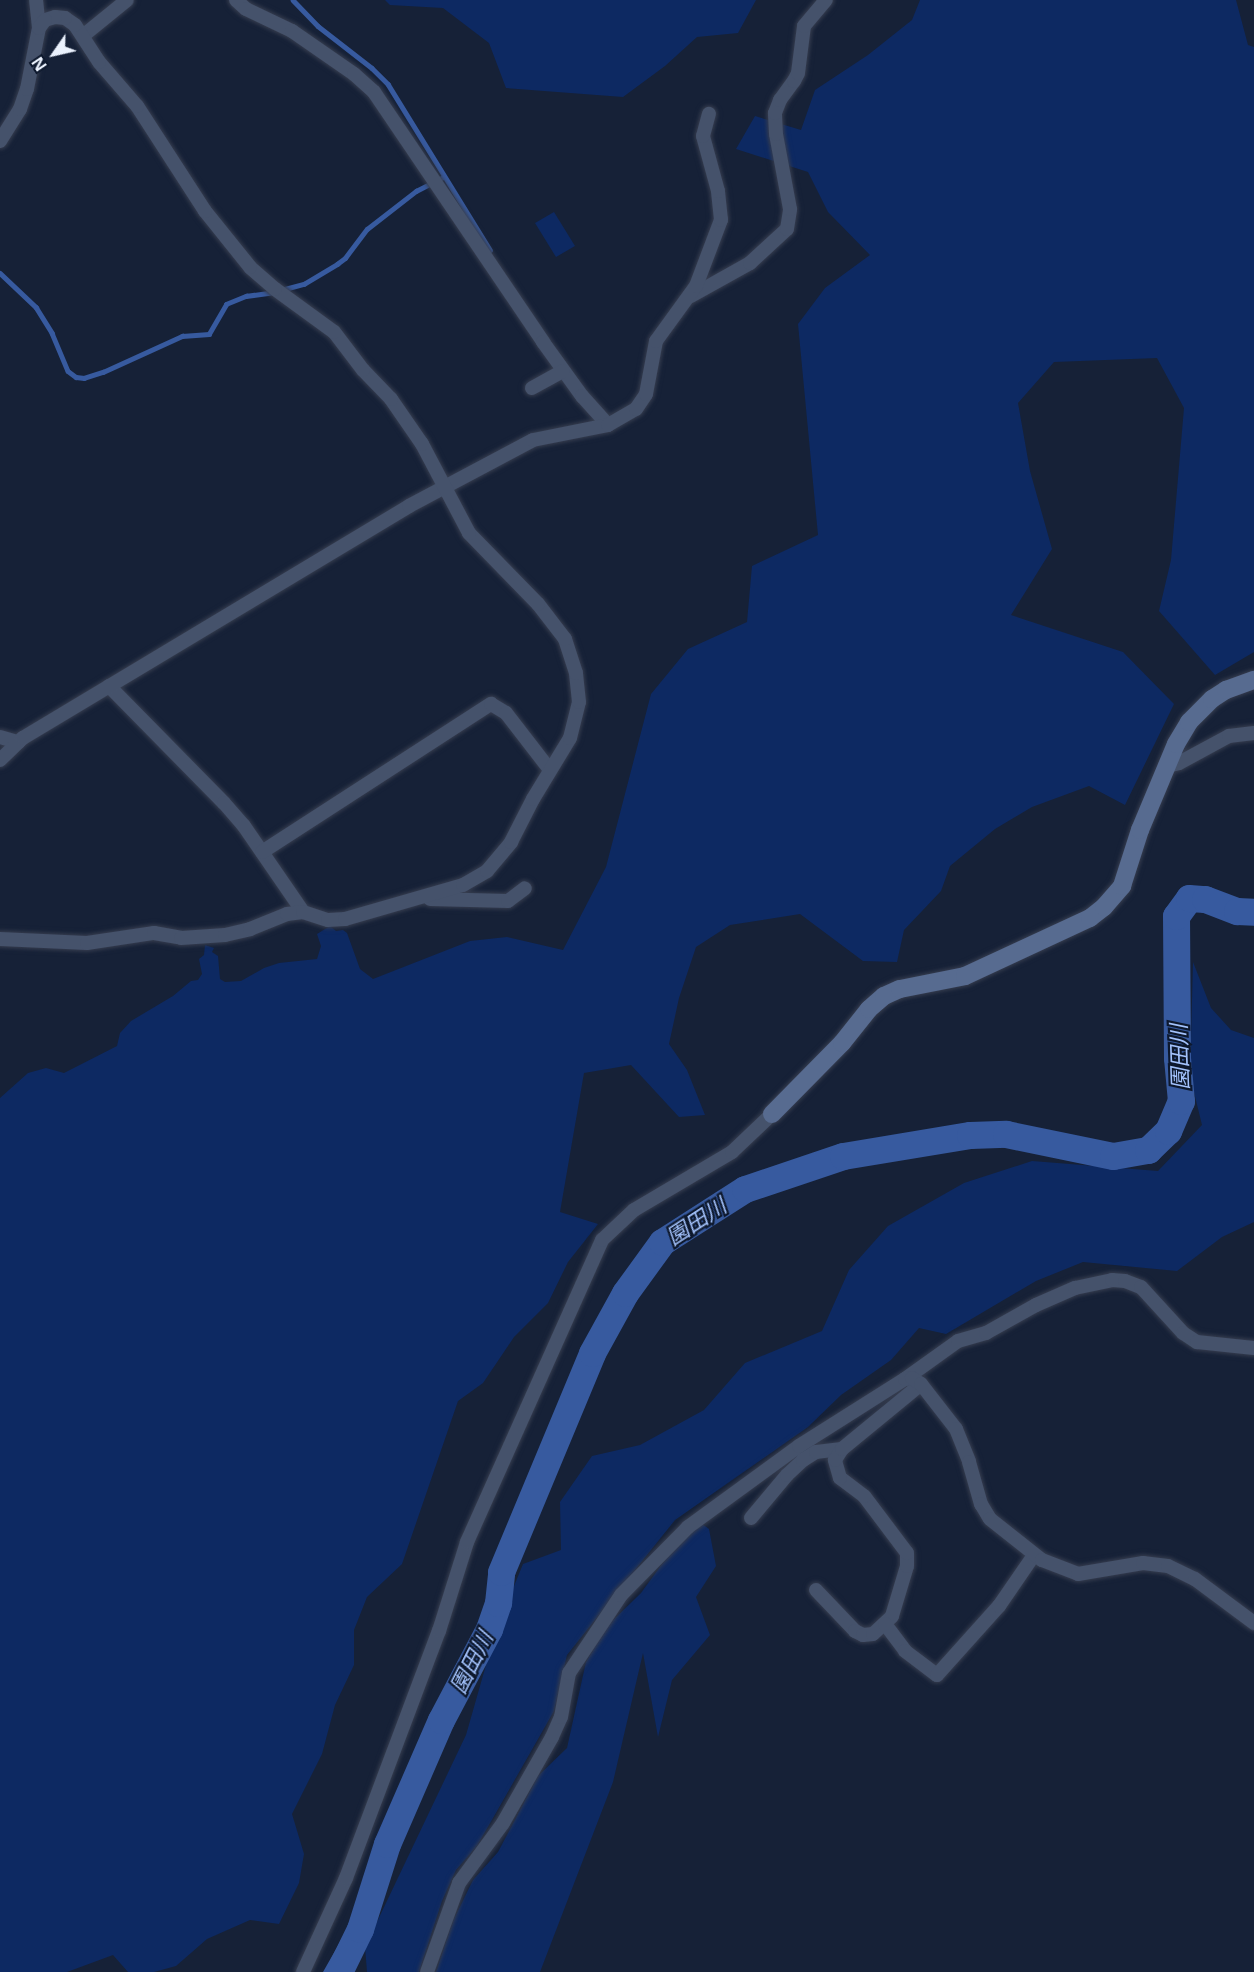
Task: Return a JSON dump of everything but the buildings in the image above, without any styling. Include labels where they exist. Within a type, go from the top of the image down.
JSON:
[{"type":"street","points":[[0,141],[23,102],[39,28],[36,0]]},
{"type":"street","points":[[84,35],[127,0]]},
{"type":"street","points":[[236,0],[246,9],[292,31],[374,92],[564,371],[608,425]]},
{"type":"street","points":[[690,297],[750,263],[787,229],[790,209],[776,134],[775,113],[780,100],[798,73],[804,26],[826,0]]},
{"type":"street","points":[[0,939],[80,943],[120,940],[154,933],[181,938],[225,935],[250,929],[279,916],[303,912],[328,920],[345,919],[463,885],[487,871],[511,842],[528,807],[570,738],[576,718],[579,694],[572,653],[559,629],[544,610],[475,542],[405,418],[363,370],[340,339],[255,272],[216,225],[137,106],[99,62],[84,35],[65,18],[47,19],[39,28]]},
{"type":"street","points":[[0,760],[18,742],[109,686],[325,555],[444,488],[533,440],[608,425],[636,409],[643,399],[656,341],[690,297],[722,212],[705,145],[704,127],[709,114]]},
{"type":"street","points":[[532,388],[564,371]]},
{"type":"street","points":[[303,1972],[346,1878],[439,1631],[467,1542],[602,1240],[634,1210],[732,1152],[772,1114],[884,996],[900,989],[965,976],[1090,918],[1104,907],[1122,886],[1140,830],[1167,766],[1189,722],[1201,709],[1227,690],[1254,680]]},
{"type":"street","points":[[109,686],[224,803],[262,852],[303,912]]},
{"type":"street","points":[[262,852],[491,704],[506,713],[550,770]]},
{"type":"street","points":[[1167,766],[1179,763],[1229,736],[1254,733]]},
{"type":"street","points":[[0,737],[18,742]]},
{"type":"street","points":[[413,899],[508,901],[525,888]]},
{"type":"street","points":[[427,1972],[459,1883],[503,1823],[555,1731],[561,1717],[569,1672],[621,1595],[688,1527],[799,1446],[905,1379],[958,1341],[986,1333],[1036,1305],[1075,1288],[1112,1280],[1125,1281],[1141,1287],[1183,1332],[1197,1342],[1254,1348]]},
{"type":"street","points":[[905,1379],[912,1378],[921,1384],[962,1440],[984,1511],[998,1526],[1034,1555],[1055,1567],[1078,1574],[1143,1563],[1168,1566],[1195,1579],[1254,1623]]},
{"type":"street","points":[[816,1590],[859,1633],[873,1634],[885,1624],[897,1603],[907,1566],[907,1553],[864,1496],[844,1482],[837,1473],[835,1460],[842,1449],[921,1384]]},
{"type":"street","points":[[751,1518],[787,1475],[803,1460],[816,1452],[842,1449]]},
{"type":"street","points":[[885,1624],[905,1651],[937,1676],[999,1606],[1034,1555]]},
{"type":"shaded area","points":[[385,0],[756,0],[738,33],[697,37],[665,66],[623,97],[506,88],[489,43],[443,8],[390,5]]},
{"type":"shaded area","points":[[920,0],[1236,0],[1248,45],[1254,47],[1254,652],[1215,675],[1159,611],[1171,560],[1184,408],[1157,358],[1054,362],[1018,403],[1030,471],[1052,549],[1011,615],[1123,652],[1174,704],[1125,805],[1089,786],[1032,807],[995,829],[950,866],[941,891],[904,930],[897,962],[863,961],[800,914],[730,925],[696,947],[679,998],[669,1044],[687,1070],[705,1115],[679,1117],[631,1065],[584,1073],[560,1212],[598,1224],[568,1262],[548,1303],[514,1337],[483,1383],[458,1401],[402,1564],[367,1597],[354,1630],[354,1665],[335,1705],[322,1754],[292,1814],[304,1854],[299,1883],[279,1924],[250,1920],[207,1939],[176,1966],[154,1972],[128,1972],[113,1955],[67,1972],[0,1972],[0,1098],[28,1073],[46,1068],[64,1073],[117,1046],[120,1033],[131,1021],[173,996],[191,981],[198,980],[202,974],[199,959],[204,955],[205,945],[214,948],[212,952],[218,956],[220,979],[225,982],[241,981],[264,968],[279,963],[317,959],[321,946],[317,934],[330,926],[336,931],[343,930],[347,933],[360,969],[373,979],[470,941],[507,937],[563,950],[606,867],[651,694],[688,649],[747,622],[752,566],[818,535],[798,324],[825,288],[870,255],[828,212],[808,172],[736,149],[755,116],[801,130],[815,90],[868,55],[912,20]]},
{"type":"shaded area","points":[[554,212],[575,246],[556,257],[535,223]]},
{"type":"shaded area","points":[[1193,962],[1211,1008],[1231,1030],[1254,1038],[1254,1222],[1222,1237],[1177,1271],[1083,1262],[1036,1281],[946,1334],[919,1328],[891,1360],[841,1395],[808,1427],[675,1520],[567,1655],[554,1711],[477,1846],[456,1870],[442,1901],[419,1972],[367,1972],[365,1947],[466,1735],[496,1630],[523,1564],[561,1550],[560,1502],[592,1456],[640,1445],[704,1410],[745,1363],[822,1331],[849,1270],[888,1226],[964,1183],[1032,1161],[1158,1171],[1202,1125],[1190,1076]]},
{"type":"shaded area","points":[[701,1523],[709,1529],[716,1566],[696,1597],[710,1635],[672,1680],[658,1737],[643,1653],[613,1782],[540,1972],[436,1972],[453,1921],[473,1880],[498,1852],[538,1776],[567,1748],[586,1662],[607,1626],[641,1593],[662,1564]]},
{"type":"shaded area","points":[[387,1844],[375,1889],[346,1963],[341,1972],[323,1972],[369,1891]]},
{"type":"waterway","points":[[293,0],[318,26],[372,68],[388,84],[490,250]]},
{"type":"waterway","points":[[281,290],[304,284],[337,264],[345,258],[367,229],[416,191],[443,177]]},
{"type":"waterway","points":[[0,273],[36,307],[52,333],[68,371],[76,377],[84,378],[103,372],[182,336],[209,334],[226,304],[246,296],[273,292]]},
{"type":"waterway","name":"園田川","points":[[339,1972],[360,1929],[387,1844],[441,1720],[489,1629],[498,1603],[501,1572],[592,1353],[625,1293],[662,1242],[745,1189],[843,1156],[970,1135],[1006,1134],[1113,1156],[1148,1150],[1168,1131],[1181,1101],[1177,1058],[1176,916],[1189,898],[1205,899],[1237,911],[1254,912]]}]
